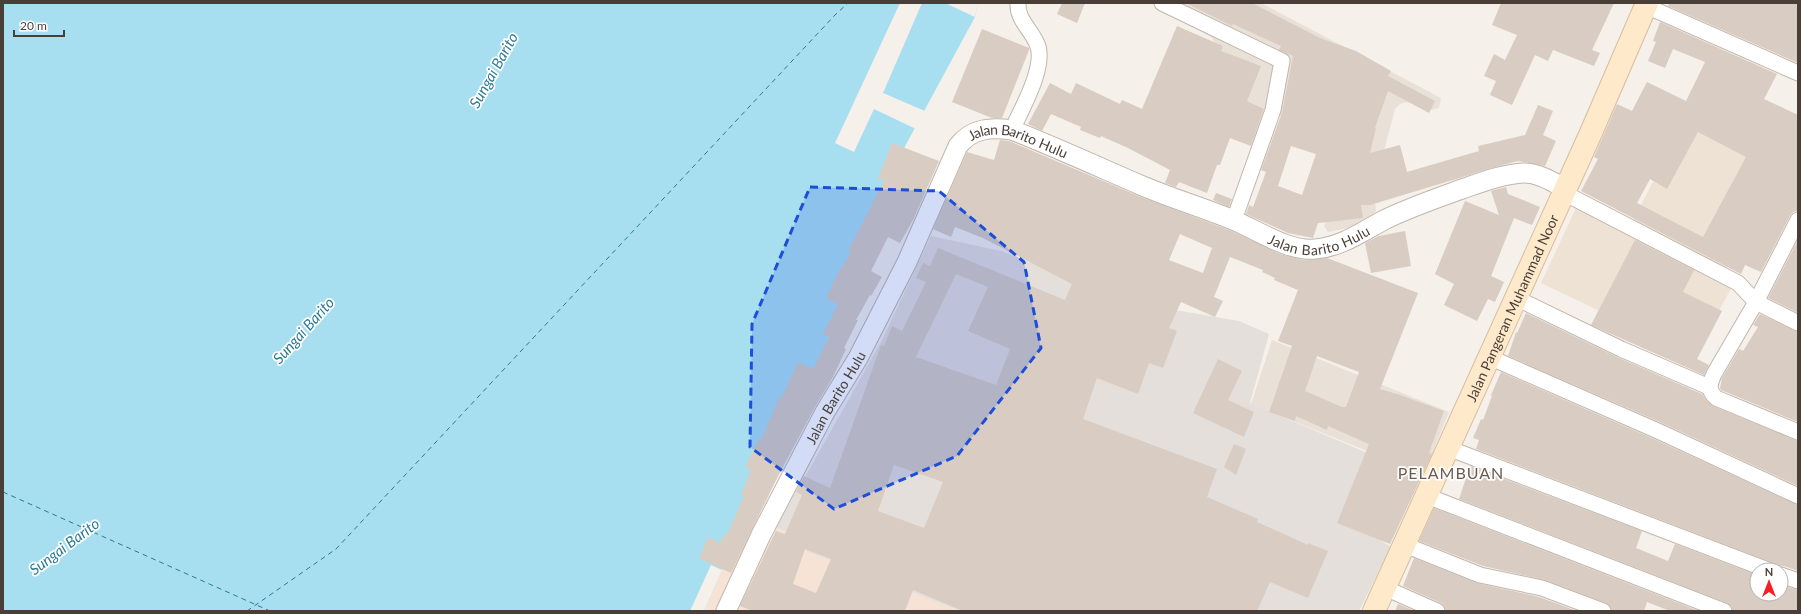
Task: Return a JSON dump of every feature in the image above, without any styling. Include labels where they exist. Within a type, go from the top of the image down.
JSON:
[{"type":"main road","name":"Jalan Pangeran Muhammad Noor","points":[[1374,611],[1406,545],[1647,4]]},
{"type":"street","points":[[1012,130],[1038,69],[1040,52],[1034,38],[1020,17],[1018,3]]},
{"type":"street","points":[[1162,3],[1282,61],[1273,110],[1234,220]]},
{"type":"street","points":[[1647,4],[1798,73]]},
{"type":"street","name":"Jalan Barito Hulu","points":[[726,611],[825,412],[858,358],[907,262],[958,146],[965,137],[975,131],[988,129],[1012,130],[1145,187],[1234,220],[1282,242],[1299,248],[1313,250],[1330,247],[1350,239],[1386,219],[1421,204],[1490,180],[1523,173],[1532,174],[1541,177],[1565,191]]},
{"type":"street","points":[[1565,191],[1738,283],[1756,302],[1798,323]]},
{"type":"street","points":[[1798,220],[1756,302],[1714,374],[1710,387],[1711,393],[1716,398],[1798,432]]},
{"type":"street","points":[[1516,298],[1621,349],[1710,387]]},
{"type":"street","points":[[1489,357],[1658,431],[1798,496]]},
{"type":"street","points":[[1448,448],[1749,563]]},
{"type":"street","points":[[1427,496],[1724,611]]},
{"type":"street","points":[[1406,545],[1452,565],[1480,575],[1542,588],[1603,611]]},
{"type":"street","points":[[1385,588],[1437,611]]},
{"type":"highlighted area","points":[[810,187],[939,191],[1024,262],[1041,348],[957,456],[834,509],[750,447],[752,324]]},
{"type":"shaded area","points":[[1152,3],[1261,3],[1441,98],[1439,108],[1431,110],[1407,102],[1400,104],[1395,109],[1374,189],[1376,211],[1367,224],[1328,232],[1324,226],[1330,212],[1322,135],[1220,89],[1226,58],[1211,37]]},
{"type":"shaded area","points":[[1697,97],[1797,150],[1721,276],[1628,230]]},
{"type":"shaded area","points":[[1576,208],[1733,285],[1694,356],[1541,283]]},
{"type":"shaded area","points":[[931,236],[1001,251],[1135,303],[1239,321],[1269,334],[1250,403],[1405,469],[1377,538],[1393,548],[1384,561],[1359,611],[960,611],[806,551],[810,541],[768,524],[804,479],[882,340]]},
{"type":"shaded area","points":[[1272,340],[1449,412],[1424,474],[1251,404]]},
{"type":"shaded area","points":[[735,511],[810,541],[807,551],[960,611],[690,611]]},
{"type":"water","name":"Sungai Barito","points":[[3,3],[978,3],[975,17],[890,174],[817,368],[747,512],[704,611],[3,611]]},
{"type":"pier","points":[[900,3],[922,3],[883,93],[925,111],[916,129],[874,109],[854,152],[835,143]]},
{"type":"pier","points":[[945,3],[978,3],[975,17]]},
{"type":"pier","points":[[711,565],[722,570],[704,611],[690,611]]},
{"type":"building","points":[[1062,3],[1085,3],[1077,23],[1057,14]]},
{"type":"building","points":[[1186,3],[1252,3],[1320,38],[1356,51],[1391,71],[1388,76],[1435,101],[1429,113],[1388,91],[1375,128],[1370,153],[1400,145],[1407,172],[1479,151],[1478,146],[1525,135],[1538,105],[1553,111],[1543,135],[1556,141],[1545,166],[1518,161],[1370,205],[1361,205],[1363,218],[1318,223],[1313,238],[1288,233],[1246,214],[1249,205],[1253,207],[1266,172],[1261,170],[1282,113],[1293,56],[1279,50],[1281,46],[1233,24],[1232,26]],"holes":[[[1291,146],[1316,154],[1302,195],[1278,186]]]},
{"type":"building","points":[[1501,3],[1614,3],[1592,50],[1600,53],[1594,66],[1553,50],[1548,61],[1535,55],[1512,105],[1490,95],[1496,81],[1484,76],[1494,54],[1505,60],[1517,35],[1492,25]]},
{"type":"building","points":[[1669,3],[1798,3],[1798,63],[1668,6]]},
{"type":"building","points":[[1660,22],[1777,74],[1764,99],[1798,115],[1798,211],[1793,212],[1790,216],[1761,272],[1745,265],[1741,274],[1581,191],[1598,159],[1594,157],[1617,104],[1632,111],[1647,82],[1686,101],[1705,62],[1673,49],[1665,68],[1648,61],[1656,42],[1653,41]],"holes":[[[1698,132],[1746,157],[1703,237],[1637,203],[1650,179],[1667,189]]]},
{"type":"building","points":[[1177,26],[1223,46],[1221,51],[1261,66],[1247,101],[1264,109],[1251,146],[1230,138],[1220,165],[1217,165],[1207,193],[1179,182],[1176,187],[1165,183],[1170,170],[1101,136],[1100,138],[1080,130],[1081,127],[1051,114],[1042,131],[1028,124],[1050,83],[1071,94],[1076,83],[1120,104],[1122,100],[1142,109]]},
{"type":"building","points":[[982,29],[1029,48],[1002,118],[992,118],[952,102]]},
{"type":"building","points":[[1000,140],[1009,141],[1141,197],[1229,230],[1280,254],[1303,260],[1327,258],[1418,293],[1380,389],[1444,411],[1429,453],[1432,454],[1390,544],[1337,523],[1369,444],[1328,426],[1327,430],[1296,416],[1295,421],[1269,412],[1292,346],[1278,341],[1298,290],[1274,280],[1275,278],[1262,272],[1263,270],[1230,257],[1214,297],[1223,301],[1215,317],[1181,302],[1169,328],[1177,331],[1163,368],[1149,363],[1138,394],[1097,378],[1083,419],[1217,469],[1207,497],[1258,519],[1257,522],[1308,545],[1308,543],[1328,551],[1308,598],[1270,582],[1257,611],[963,611],[913,590],[905,611],[753,611],[740,606],[776,531],[785,534],[802,495],[796,492],[804,476],[830,488],[881,345],[884,346],[892,326],[902,331],[926,282],[916,278],[923,263],[930,266],[938,248],[1065,300],[1072,284],[983,238],[955,227],[951,237],[933,229],[967,152],[994,160]],"holes":[[[1180,234],[1212,248],[1203,273],[1169,260]],[[956,274],[988,287],[968,331],[1010,349],[996,385],[916,357]],[[1317,356],[1359,372],[1346,407],[1342,407],[1305,391]],[[894,465],[943,482],[924,528],[878,511]],[[805,549],[831,559],[816,593],[793,584]]]},
{"type":"building","points":[[892,143],[939,161],[913,220],[900,243],[888,237],[871,271],[882,277],[856,320],[858,320],[844,348],[846,349],[833,377],[815,407],[775,482],[731,573],[699,558],[708,537],[720,543],[724,534],[727,535],[744,496],[741,495],[751,470],[745,467],[759,439],[761,440],[780,396],[782,397],[798,362],[813,369],[829,337],[823,334],[838,304],[826,298],[838,273],[851,253],[848,251],[884,181],[878,178]]},
{"type":"building","points":[[1506,187],[1508,194],[1540,207],[1532,225],[1514,218],[1491,276],[1504,282],[1495,302],[1488,299],[1477,321],[1444,305],[1454,284],[1435,274],[1465,201],[1499,215],[1491,191]]},
{"type":"building","points":[[1216,193],[1232,199],[1229,207],[1213,200]]},
{"type":"building","points":[[1405,231],[1411,266],[1371,273],[1365,243],[1379,236]]},
{"type":"building","points":[[1635,240],[1694,270],[1683,292],[1722,311],[1697,359],[1709,365],[1704,375],[1591,325]]},
{"type":"building","points":[[1798,240],[1798,313],[1768,298]]},
{"type":"building","points":[[1526,313],[1617,357],[1702,394],[1713,406],[1798,441],[1798,486],[1662,423],[1508,356],[1516,332],[1517,333]]},
{"type":"building","points":[[1760,314],[1798,332],[1798,422],[1721,390],[1720,388],[1722,378],[1739,349],[1743,351],[1758,327],[1753,325]]},
{"type":"building","points":[[1218,359],[1242,371],[1228,400],[1254,412],[1244,437],[1193,413]]},
{"type":"building","points":[[1501,372],[1654,439],[1798,505],[1798,571],[1789,568],[1789,562],[1771,562],[1476,449],[1479,440],[1473,438],[1481,419],[1483,420],[1492,396],[1491,395]]},
{"type":"building","points":[[1234,444],[1246,449],[1236,475],[1224,467]]},
{"type":"building","points":[[1470,466],[1642,531],[1636,548],[1668,561],[1675,544],[1749,572],[1749,602],[1789,602],[1789,587],[1798,590],[1798,611],[1733,611],[1731,606],[1727,603],[1459,499]]},
{"type":"building","points":[[1434,508],[1699,611],[1670,611],[1647,602],[1644,611],[1612,611],[1610,606],[1606,603],[1545,580],[1483,566],[1419,541]]},
{"type":"building","points":[[1414,558],[1477,583],[1539,597],[1577,611],[1446,611],[1441,603],[1403,586]]},
{"type":"building","points":[[1398,604],[1415,611],[1395,611]]},
{"type":"ferry route","points":[[247,611],[336,549],[835,15],[848,3]]},
{"type":"ferry route","points":[[3,492],[270,611]]},
{"type":"district","name":"PELAMBUAN","points":[[1451,472]]}]
